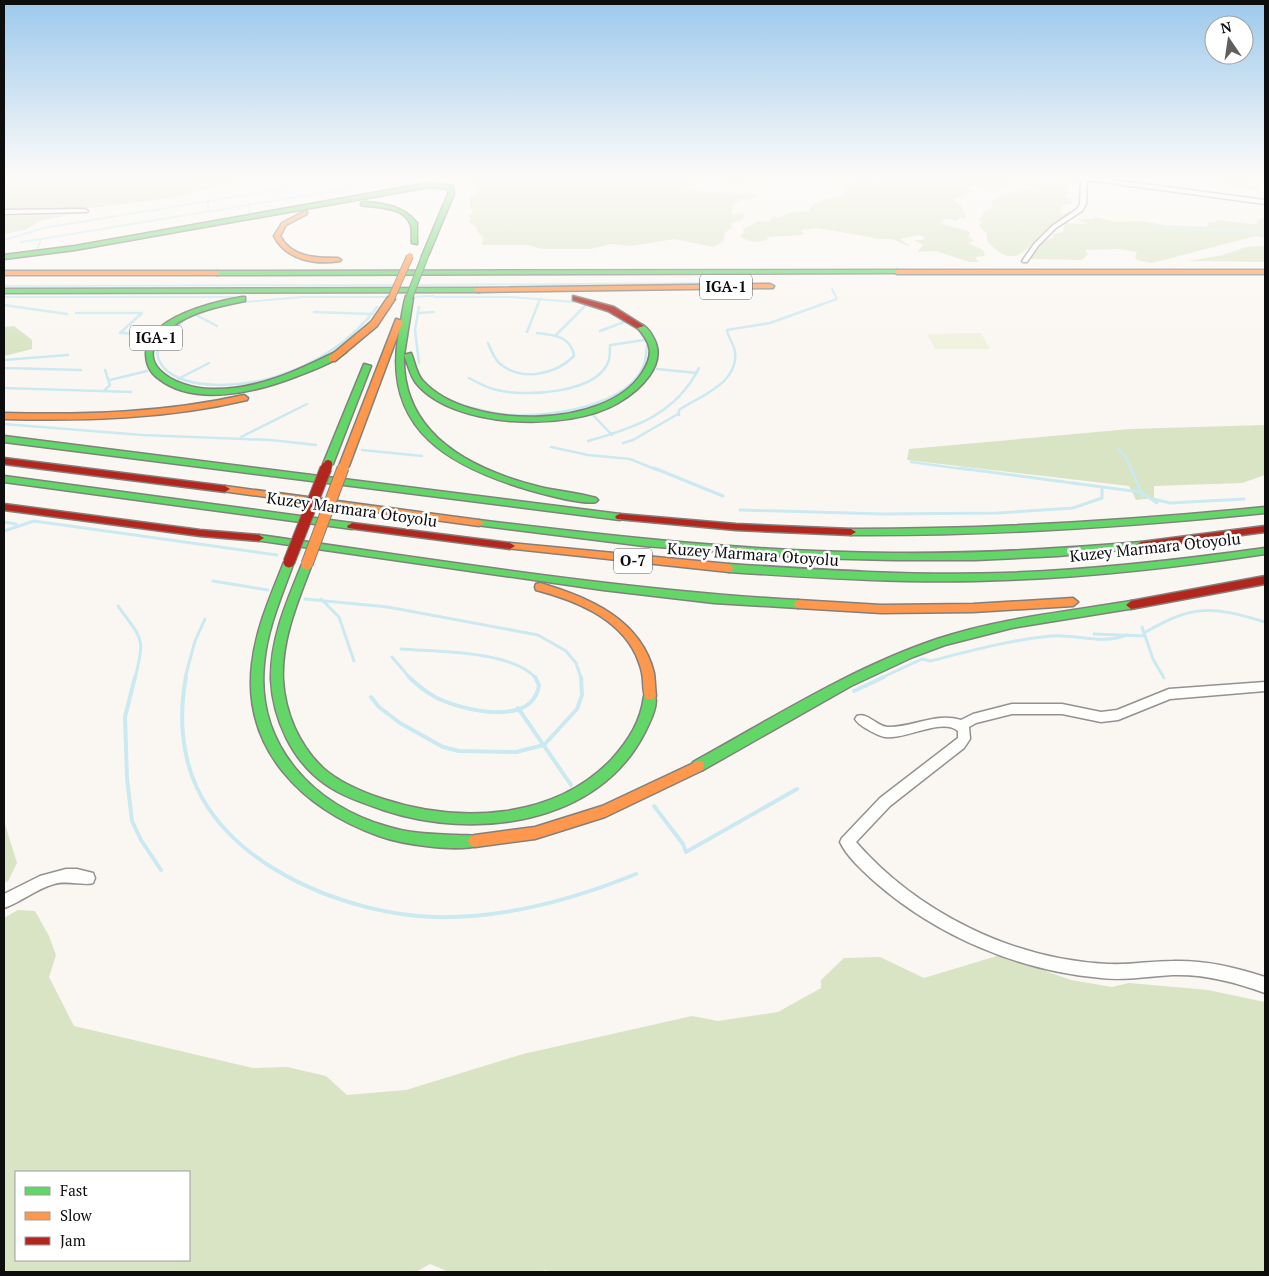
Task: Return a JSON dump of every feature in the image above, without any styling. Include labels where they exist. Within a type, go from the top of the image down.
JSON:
[{"type":"highway","points":[[4,257],[75,248],[153,235]]},
{"type":"highway","points":[[277,235],[277,240],[281,246],[293,253],[315,259],[347,260]]},
{"type":"highway","points":[[415,235],[415,243]]},
{"type":"highway","points":[[378,336],[391,299],[419,235]]},
{"type":"highway","points":[[200,533],[237,542],[507,580],[549,589],[586,602],[620,623],[634,641],[648,669],[650,685],[649,705],[645,722],[630,751],[613,771],[564,802],[508,817],[466,820],[428,818],[394,811],[340,786],[317,770],[296,744],[286,722],[279,696],[277,677],[285,624],[307,564],[344,466],[434,235]]},
{"type":"highway","points":[[4,262],[381,261],[700,268],[947,269],[983,272]]},
{"type":"highway","points":[[4,273],[1265,272]]},
{"type":"highway","points":[[822,284],[940,283],[997,279]]},
{"type":"highway","points":[[4,280],[1265,279]]},
{"type":"highway","name":"IGA-1","points":[[4,291],[623,290],[780,285]]},
{"type":"highway","name":"IGA-1","points":[[382,290],[278,294],[216,304],[190,314],[169,326],[155,340],[149,356],[153,369],[164,380],[184,387],[222,391],[250,388],[284,380],[342,352],[374,324],[391,299]]},
{"type":"highway","points":[[407,324],[411,370],[422,388],[442,403],[456,409],[494,419],[534,420],[592,411],[635,389],[653,364],[654,345],[647,331],[635,319],[605,305],[568,297],[454,290]]},
{"type":"highway","points":[[409,298],[402,375],[406,403],[414,418],[437,443],[481,471],[513,483],[545,492],[602,502]]},
{"type":"highway","points":[[4,416],[117,418],[195,410],[227,403],[277,387],[317,368],[342,352]]},
{"type":"highway","points":[[372,353],[289,562],[265,630],[257,674],[256,701],[261,725],[270,747],[289,774],[311,795],[344,816],[374,829],[408,838],[448,842],[490,841],[576,821],[663,783],[892,660],[943,642],[1007,626],[1265,580]]},
{"type":"highway","points":[[4,439],[592,514],[750,528],[835,532],[966,532],[1168,520],[1265,510]]},
{"type":"highway","name":"Kuzey Marmara Otoyolu","points":[[4,462],[574,535],[723,550],[793,554],[927,557],[1025,554],[1153,544],[1265,528]]},
{"type":"highway","name":"Kuzey Marmara Otoyolu","points":[[4,479],[565,554],[744,571],[862,576],[991,576],[1111,569],[1265,550]]},
{"type":"highway","points":[[4,507],[200,533],[265,538],[694,597],[835,607],[929,609],[1053,604],[1156,594],[1265,575]]},
{"type":"highway","points":[[666,509],[768,520],[888,526],[1168,520]]},
{"type":"street","points":[[1026,261],[1036,245],[1046,235]]},
{"type":"street","points":[[961,726],[973,719],[1012,709],[1042,707],[1062,709],[1086,715],[1109,716],[1118,715],[1169,694],[1265,686]]},
{"type":"street","points":[[862,718],[874,728],[891,732],[946,721],[961,726],[965,734],[960,744],[885,802],[847,842],[865,866],[919,907],[964,932],[1041,960],[1077,968],[1103,971],[1198,968],[1239,976],[1265,985]]},
{"type":"street","points":[[4,901],[54,877],[66,874],[88,878]]},
{"type":"green space","points":[[481,235],[724,235],[724,241],[713,247],[675,239],[630,246],[610,244],[591,249],[542,249],[528,245],[482,245],[483,237]]},
{"type":"green space","points":[[802,235],[765,237],[769,239],[758,242],[747,240],[740,236]]},
{"type":"green space","points":[[856,235],[969,235],[968,236],[974,241],[968,243],[983,250],[985,256],[975,257],[979,262],[969,262],[936,251],[917,252],[923,245],[914,240],[922,240],[925,237],[918,235],[900,239],[910,246],[891,239]]},
{"type":"green space","points":[[987,235],[1041,235],[1020,254],[1013,256],[1006,255],[997,250],[987,241]]},
{"type":"green space","points":[[1053,235],[1265,235],[1265,238],[1256,236],[1152,263],[1137,260],[1135,257],[1137,252],[1118,249],[1085,250],[1088,254],[1082,260],[1031,259],[1035,250],[1040,245],[1054,237]]},
{"type":"green space","points":[[1265,246],[1265,262],[1188,261],[1223,255],[1246,247]]},
{"type":"green space","points":[[14,326],[32,340],[32,349],[4,356],[4,327]]},
{"type":"green space","points":[[981,333],[990,349],[935,349],[927,334]]},
{"type":"green space","points":[[1265,425],[1265,475],[1242,483],[1154,486],[1154,498],[1136,500],[1129,486],[907,460],[909,449],[1130,429]]},
{"type":"green space","points":[[4,821],[17,863],[8,881],[4,883]]},
{"type":"green space","points":[[18,910],[35,911],[49,936],[56,955],[49,977],[74,1026],[253,1068],[287,1067],[326,1076],[347,1095],[406,1090],[523,1054],[692,1016],[718,1021],[778,1012],[821,988],[821,980],[844,958],[880,957],[924,978],[1000,955],[1071,980],[1112,987],[1129,983],[1208,990],[1265,1002],[1265,1272],[549,1272],[546,1270],[539,1272],[449,1272],[430,1264],[416,1272],[4,1272],[4,918]]},
{"type":"waterway","points":[[4,240],[22,235]]},
{"type":"waterway","points":[[41,239],[68,235]]},
{"type":"waterway","points":[[21,242],[41,239]]},
{"type":"waterway","points":[[37,250],[41,239]]},
{"type":"waterway","points":[[418,285],[712,283]]},
{"type":"waterway","points":[[4,286],[394,285]]},
{"type":"waterway","points":[[820,305],[837,299],[832,289]]},
{"type":"waterway","points":[[412,297],[434,296]]},
{"type":"waterway","points":[[4,297],[235,297]]},
{"type":"waterway","points":[[245,302],[302,297],[388,297]]},
{"type":"waterway","points":[[434,297],[511,297],[540,299]]},
{"type":"waterway","points":[[538,305],[540,299]]},
{"type":"waterway","points":[[540,299],[574,302]]},
{"type":"waterway","points":[[527,332],[538,304]]},
{"type":"waterway","points":[[555,336],[587,304]]},
{"type":"waterway","points":[[679,415],[679,410],[707,394],[725,380],[731,372],[735,363],[735,352],[727,330],[770,323],[823,304]]},
{"type":"waterway","points":[[4,305],[67,314]]},
{"type":"waterway","points":[[372,314],[377,307]]},
{"type":"waterway","points":[[419,307],[415,330],[419,363]]},
{"type":"waterway","points":[[314,312],[372,314]]},
{"type":"waterway","points":[[418,313],[434,312]]},
{"type":"waterway","points":[[76,313],[142,313],[120,333]]},
{"type":"waterway","points":[[180,378],[202,384],[217,385],[248,383],[290,372],[305,366],[332,350],[356,331],[372,314]]},
{"type":"waterway","points":[[196,315],[217,326]]},
{"type":"waterway","points":[[600,331],[627,321]]},
{"type":"waterway","points":[[180,378],[164,368],[158,358],[158,353],[161,342],[182,322]]},
{"type":"waterway","points":[[121,333],[153,335]]},
{"type":"waterway","points":[[537,333],[555,336]]},
{"type":"waterway","points":[[488,343],[499,363],[508,369],[517,373],[538,374],[557,368],[574,356],[569,344],[555,336]]},
{"type":"waterway","points":[[611,345],[644,340]]},
{"type":"waterway","points":[[469,378],[490,388],[509,392],[542,393],[559,390],[591,380],[602,371],[609,360],[610,345]]},
{"type":"waterway","points":[[465,406],[510,415],[545,414],[586,407],[622,391],[635,379],[644,365],[647,346]]},
{"type":"waterway","points":[[4,360],[68,355]]},
{"type":"waterway","points":[[180,378],[209,363]]},
{"type":"waterway","points":[[4,368],[81,370]]},
{"type":"waterway","points":[[696,373],[699,368]]},
{"type":"waterway","points":[[657,369],[696,373]]},
{"type":"waterway","points":[[104,391],[110,385],[105,370]]},
{"type":"waterway","points":[[110,380],[147,371]]},
{"type":"waterway","points":[[611,434],[638,424],[666,408],[679,397],[696,373]]},
{"type":"waterway","points":[[4,388],[131,392]]},
{"type":"waterway","points":[[241,437],[307,404]]},
{"type":"waterway","points":[[592,414],[611,434]]},
{"type":"waterway","points":[[623,443],[633,440],[678,414]]},
{"type":"waterway","points":[[4,424],[142,435],[271,440],[316,445]]},
{"type":"waterway","points":[[588,441],[611,434]]},
{"type":"waterway","points":[[551,447],[588,455],[630,459],[657,470]]},
{"type":"waterway","points":[[1118,448],[1126,457],[1131,470]]},
{"type":"waterway","points":[[362,450],[422,456]]},
{"type":"waterway","points":[[911,462],[970,470]]},
{"type":"waterway","points":[[654,468],[723,496]]},
{"type":"waterway","points":[[960,468],[1140,492]]},
{"type":"waterway","points":[[1131,468],[1143,497]]},
{"type":"waterway","points":[[740,510],[882,514],[998,513],[1073,508],[1102,498],[1102,488]]},
{"type":"waterway","points":[[1141,492],[1157,503]]},
{"type":"waterway","points":[[1153,499],[1170,503],[1244,499]]},
{"type":"waterway","points":[[4,531],[34,521],[277,555]]},
{"type":"waterway","points":[[4,522],[16,524]]},
{"type":"waterway","points":[[213,581],[268,590]]},
{"type":"waterway","points":[[305,599],[323,601]]},
{"type":"waterway","points":[[323,601],[388,607],[538,635],[566,651],[576,663],[581,678]]},
{"type":"waterway","points":[[323,601],[339,617],[354,661]]},
{"type":"waterway","points":[[118,606],[140,639],[140,654],[135,678]]},
{"type":"waterway","points":[[1144,633],[1176,617],[1203,611],[1231,613],[1265,622]]},
{"type":"waterway","points":[[185,678],[195,641],[205,619]]},
{"type":"waterway","points":[[1142,627],[1144,633]]},
{"type":"waterway","points":[[1144,633],[1153,659],[1164,678]]},
{"type":"waterway","points":[[1094,634],[1126,635]]},
{"type":"waterway","points":[[881,678],[922,659],[930,661],[1020,640],[1051,636],[1108,639],[1126,635]]},
{"type":"waterway","points":[[1126,635],[1145,636]]},
{"type":"waterway","points":[[401,649],[453,652],[491,657],[509,662],[524,669],[535,677]]},
{"type":"waterway","points":[[392,657],[410,678]]},
{"type":"waterway","points":[[135,677],[125,717],[127,778],[132,821],[141,840],[161,870]]},
{"type":"waterway","points":[[186,677],[182,719],[183,734],[188,762],[197,788],[215,817],[239,842],[267,864],[298,882],[332,896],[367,907],[401,914],[460,917],[512,911],[562,900],[636,874]]},
{"type":"waterway","points":[[518,709],[524,707],[534,698],[539,685],[535,677]]},
{"type":"waterway","points":[[544,745],[577,709],[582,695],[581,677]]},
{"type":"waterway","points":[[854,691],[884,677]]},
{"type":"waterway","points":[[410,678],[418,686],[448,703],[495,712],[518,709]]},
{"type":"waterway","points":[[371,697],[379,707],[400,723],[443,747],[459,751],[516,752],[544,745]]},
{"type":"waterway","points":[[518,709],[544,745]]},
{"type":"waterway","points":[[544,745],[571,785]]},
{"type":"waterway","points":[[654,806],[683,844],[686,852],[797,789]]},
{"type":"traffic: fast","points":[[4,257],[75,248],[151,235]]},
{"type":"traffic: fast","points":[[415,235],[415,243]]},
{"type":"traffic: fast","points":[[425,256],[434,235]]},
{"type":"traffic: fast","points":[[409,298],[425,256]]},
{"type":"traffic: fast","points":[[217,273],[897,272]]},
{"type":"traffic: fast","points":[[4,291],[477,290]]},
{"type":"traffic: fast","points":[[409,298],[401,344],[400,378],[402,389],[413,415],[431,437],[454,455],[480,470],[508,481],[566,496],[593,500]]},
{"type":"traffic: fast","points":[[242,299],[196,311],[170,324],[157,336],[151,347],[150,362],[154,370],[170,383],[191,390],[230,391],[247,389],[280,380],[342,352]]},
{"type":"traffic: fast","points":[[408,355],[420,383],[441,400],[471,412],[506,419],[544,419],[581,414],[613,402],[638,385],[653,362],[654,357],[654,347],[650,338],[640,326]]},
{"type":"traffic: fast","points":[[328,464],[367,366]]},
{"type":"traffic: fast","points":[[4,439],[620,517]]},
{"type":"traffic: fast","points":[[4,479],[352,526]]},
{"type":"traffic: fast","points":[[851,532],[1007,530],[1162,520],[1265,510]]},
{"type":"traffic: fast","points":[[479,523],[644,542],[727,549],[893,557],[976,556],[1141,545]]},
{"type":"traffic: fast","points":[[259,538],[603,586],[714,599],[798,604]]},
{"type":"traffic: fast","points":[[729,568],[886,576],[1004,577],[1126,569],[1265,551]]},
{"type":"traffic: fast","points":[[289,562],[264,633],[260,648],[257,678],[259,707],[266,733],[279,757],[295,778],[315,796],[338,812],[362,824],[406,837],[464,842],[475,841]]},
{"type":"traffic: fast","points":[[307,564],[286,620],[279,650],[277,680],[284,718],[301,752],[323,776],[335,784],[367,799],[400,810],[435,817],[471,819],[507,817],[542,809],[574,796],[603,777],[627,751],[635,738],[645,719],[650,696]]},
{"type":"traffic: fast","points":[[698,766],[847,683],[909,654],[941,642],[1012,624],[1131,605]]},
{"type":"traffic: slow","points":[[278,235],[281,244],[294,254],[311,259],[338,260]]},
{"type":"traffic: slow","points":[[391,299],[410,256]]},
{"type":"traffic: slow","points":[[897,272],[1265,272]]},
{"type":"traffic: slow","points":[[4,273],[217,273]]},
{"type":"traffic: slow","points":[[477,290],[770,286]]},
{"type":"traffic: slow","points":[[332,359],[374,324],[391,299]]},
{"type":"traffic: slow","points":[[344,466],[399,321]]},
{"type":"traffic: slow","points":[[4,416],[65,417],[155,413],[185,410],[244,398]]},
{"type":"traffic: slow","points":[[307,564],[344,466]]},
{"type":"traffic: slow","points":[[225,489],[479,523]]},
{"type":"traffic: slow","points":[[510,546],[729,568]]},
{"type":"traffic: slow","points":[[540,587],[581,601],[600,610],[616,622],[631,637],[641,654],[648,673],[650,696]]},
{"type":"traffic: slow","points":[[798,604],[881,609],[973,608],[1073,602]]},
{"type":"traffic: slow","points":[[475,841],[535,833],[605,811],[698,766]]},
{"type":"traffic: jam","points":[[576,298],[611,309],[640,326]]},
{"type":"traffic: jam","points":[[4,461],[225,489]]},
{"type":"traffic: jam","points":[[289,562],[328,464]]},
{"type":"traffic: jam","points":[[4,507],[200,533],[259,538]]},
{"type":"traffic: jam","points":[[620,517],[736,527],[851,532]]},
{"type":"traffic: jam","points":[[352,526],[510,546]]},
{"type":"traffic: jam","points":[[1141,545],[1265,529]]},
{"type":"traffic: jam","points":[[1131,605],[1265,580]]}]
